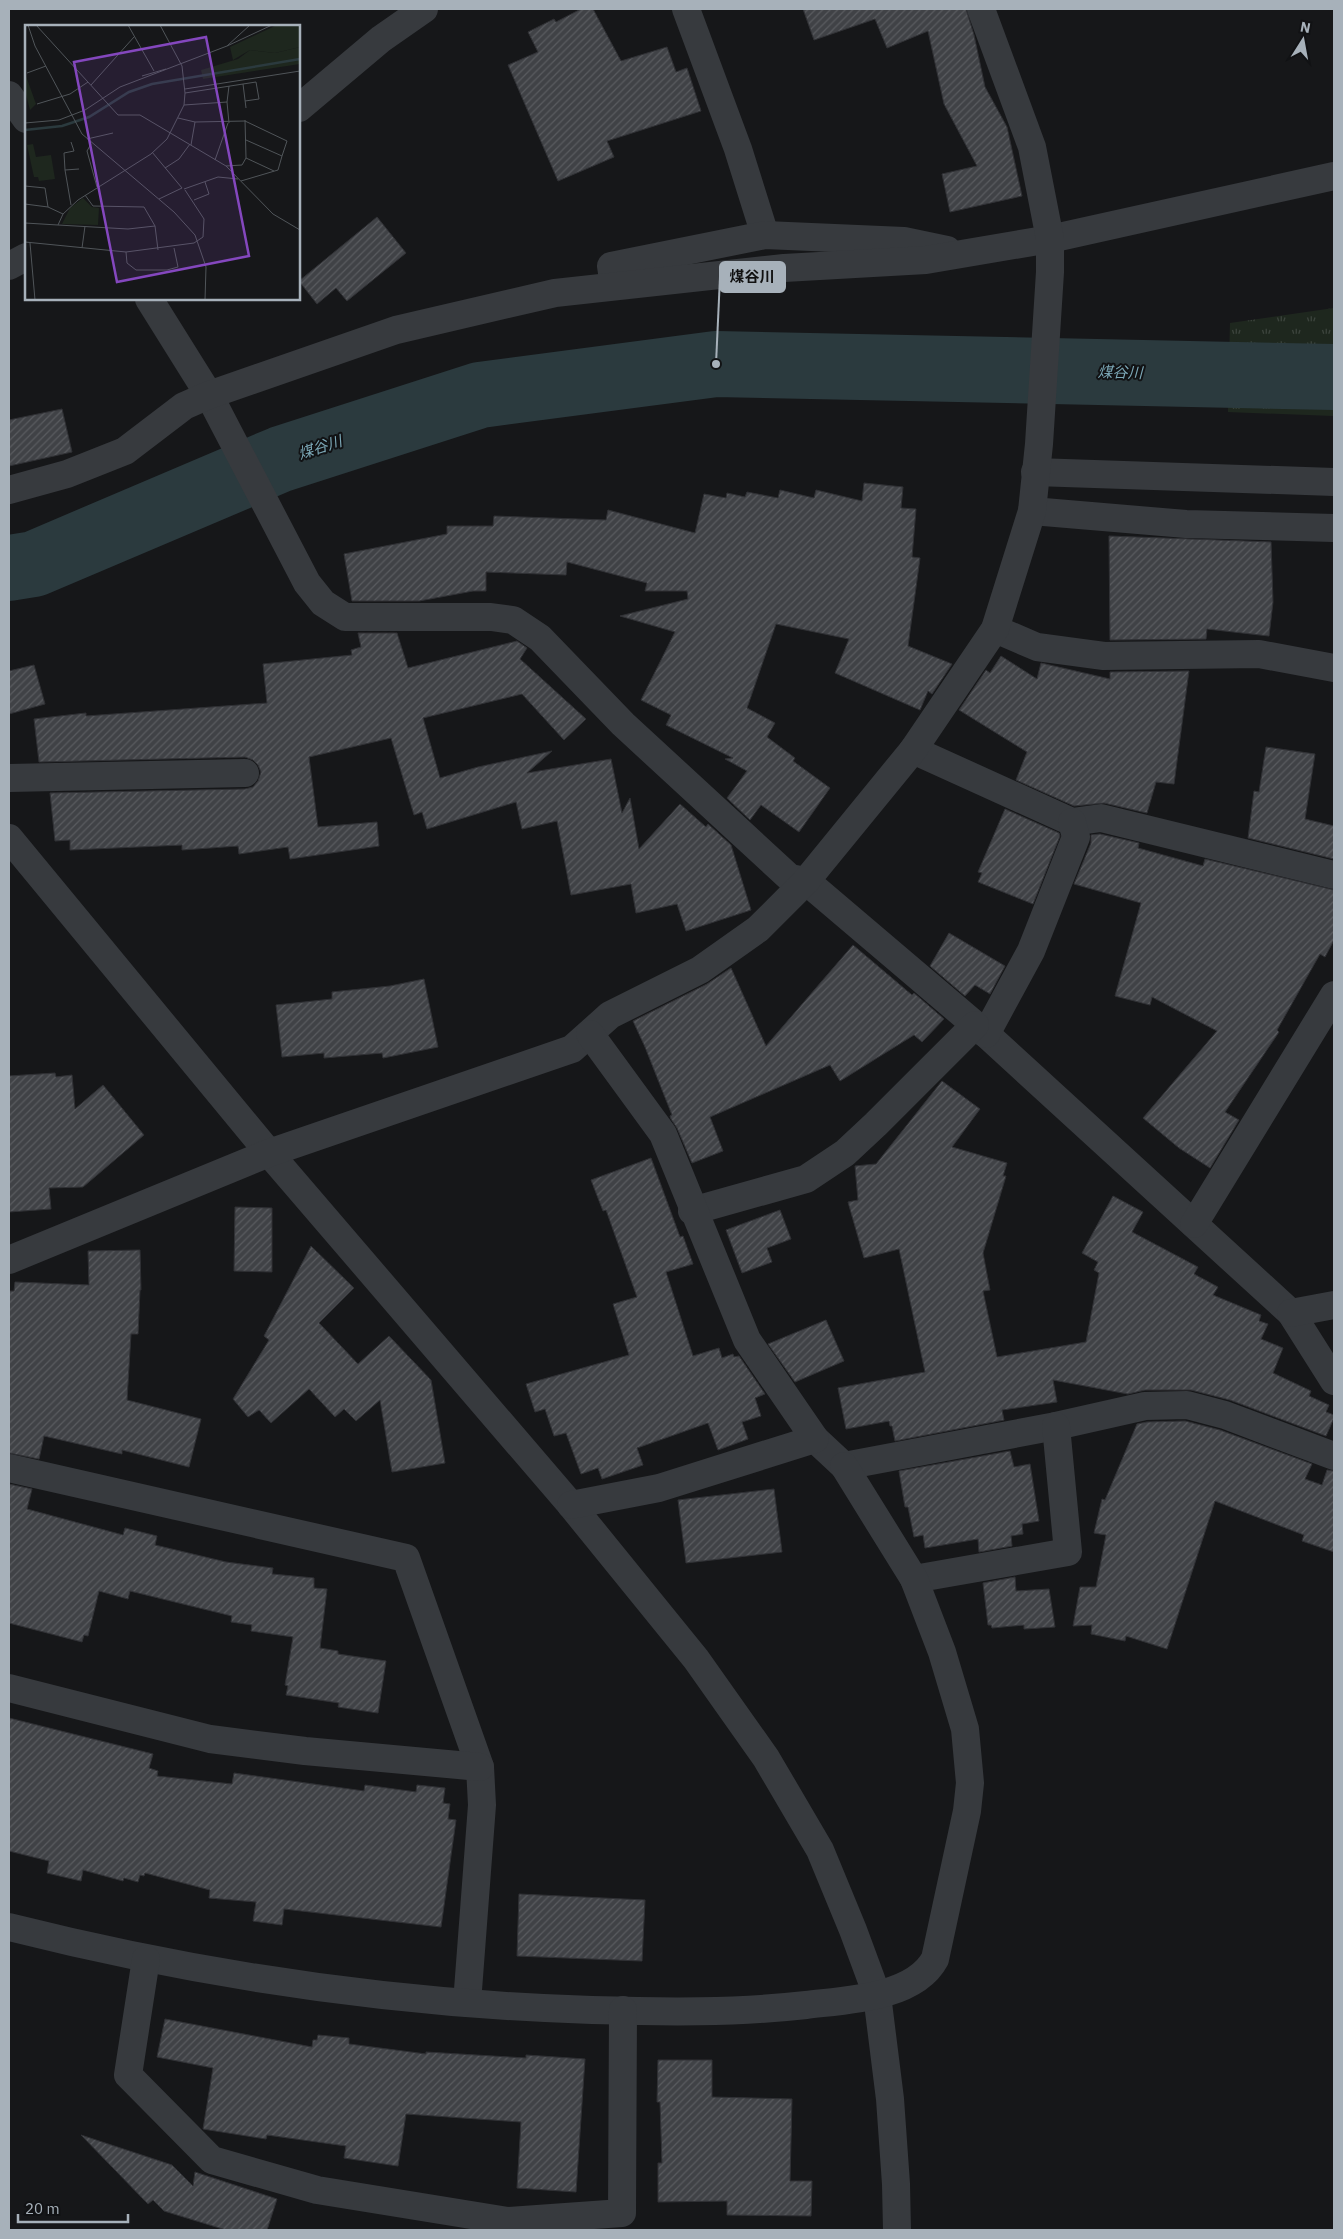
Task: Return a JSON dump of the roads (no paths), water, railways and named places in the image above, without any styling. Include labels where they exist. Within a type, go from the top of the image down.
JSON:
[{"type":"street","points":[[300,107],[381,40],[424,9]]},
{"type":"street","points":[[686,9],[738,149],[765,235]]},
{"type":"street","points":[[9,1260],[269,1153],[572,1049],[610,1015],[700,970],[758,929],[806,880],[913,750],[995,629],[1032,511],[1039,444],[1050,272],[1050,238],[1032,147],[981,9]]},
{"type":"street","points":[[9,94],[25,118]]},
{"type":"street","points":[[9,490],[67,474],[125,451],[184,406],[396,330],[555,293],[784,268],[926,260],[964,254],[1050,238],[1334,176]]},
{"type":"street","points":[[614,286],[611,266],[765,235],[904,241],[964,254]]},
{"type":"street","points":[[9,266],[25,258]]},
{"type":"street","points":[[150,300],[209,396],[307,583],[323,603],[345,617],[491,617],[513,620],[540,638],[623,724],[790,878],[806,880],[981,1030],[1291,1313],[1334,1381]]},
{"type":"street","points":[[1035,472],[1334,482]]},
{"type":"street","points":[[1032,511],[1186,524],[1334,528]]},
{"type":"street","points":[[995,629],[1037,647],[1104,656],[1258,654],[1334,668]]},
{"type":"street","points":[[913,750],[1072,822],[1101,818],[1334,875]]},
{"type":"street","points":[[9,778],[245,773]]},
{"type":"street","points":[[692,1211],[806,1179],[837,1158],[981,1030],[1031,951],[1076,837],[1072,822]]},
{"type":"street","points":[[9,838],[269,1153],[572,1505],[696,1659],[766,1758],[820,1850],[877,1995],[890,2099],[897,2230]]},
{"type":"street","points":[[1194,1224],[1334,995]]},
{"type":"street","points":[[9,1927],[146,1960],[328,1988],[468,2003],[623,2010],[702,2012],[779,2008],[877,1995],[910,1984],[922,1977],[936,1959],[967,1811],[970,1783],[965,1729],[942,1652],[914,1579],[844,1466],[815,1439],[747,1340],[692,1211],[663,1134],[590,1034]]},
{"type":"street","points":[[1291,1313],[1334,1304]]},
{"type":"street","points":[[844,1466],[1056,1426],[1145,1406],[1187,1405],[1225,1415],[1334,1456]]},
{"type":"street","points":[[914,1579],[1068,1552],[1056,1426]]},
{"type":"street","points":[[572,1505],[658,1488],[815,1439]]},
{"type":"street","points":[[9,1468],[406,1558],[480,1767],[482,1804],[468,2003]]},
{"type":"street","points":[[9,1688],[210,1738],[304,1751],[480,1767]]},
{"type":"street","points":[[146,1960],[128,2075],[212,2160],[317,2190],[508,2221],[622,2213],[623,2010]]},
{"type":"waterway","name":"煤谷川","points":[[9,568],[34,564],[281,459],[480,395],[716,364],[1334,377]]},
{"type":"place","name":"煤谷川","points":[[716,364]]}]
